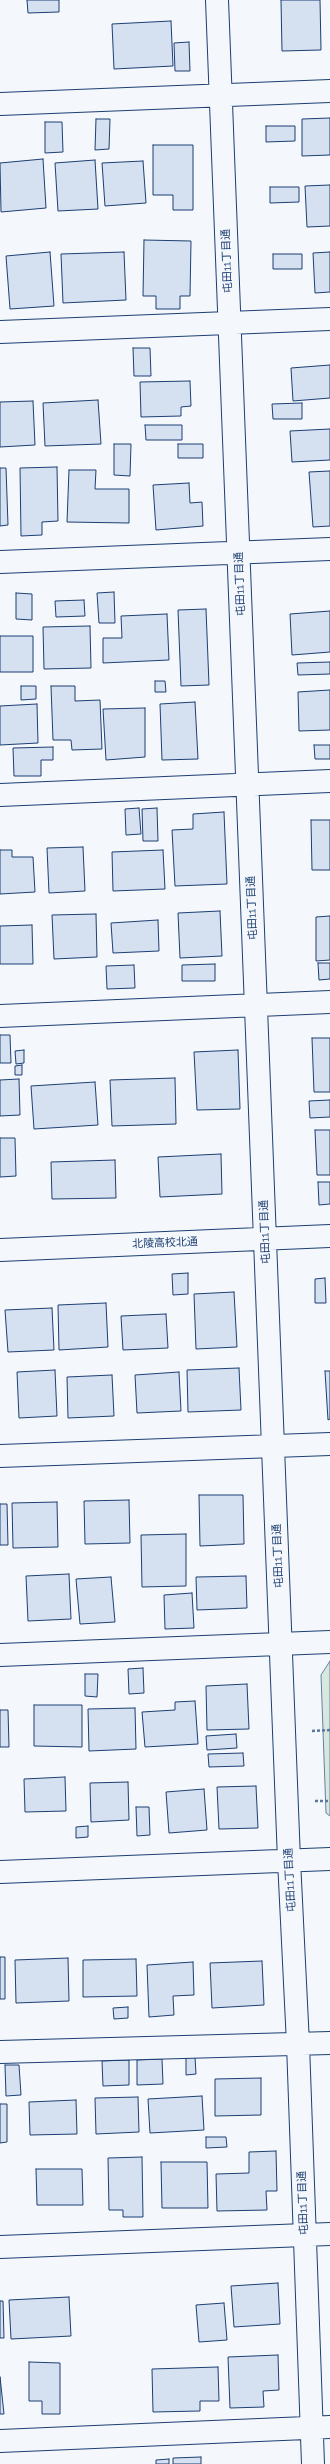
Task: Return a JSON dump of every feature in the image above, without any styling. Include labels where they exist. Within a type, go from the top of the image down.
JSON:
[{"type":"street","name":"屯田11丁目通","points":[[217,0],[289,1860],[298,2044],[304,2235],[321,2428],[313,2464]]},
{"type":"street","points":[[0,104],[330,91]]},
{"type":"street","points":[[0,332],[330,319]]},
{"type":"street","points":[[0,562],[330,549]]},
{"type":"street","points":[[0,795],[330,781]]},
{"type":"street","points":[[0,1016],[330,1002]]},
{"type":"street","name":"北陵高校北通","points":[[0,1250],[330,1236]]},
{"type":"street","points":[[0,1456],[330,1444]]},
{"type":"street","points":[[0,1655],[330,1642]]},
{"type":"street","points":[[0,1872],[330,1859]]},
{"type":"street","points":[[0,2052],[330,2042]]},
{"type":"street","points":[[0,2247],[330,2234]]},
{"type":"street","points":[[0,2441],[321,2428]]},
{"type":"path","points":[[312,1731],[330,1730]]},
{"type":"path","points":[[314,1801],[330,1801]]},
{"type":"shaded area","points":[[330,1661],[330,1816],[326,1813],[321,1675]]},
{"type":"building","points":[[27,0],[59,0],[59,12],[28,13]]},
{"type":"building","points":[[281,0],[320,0],[321,50],[282,51]]},
{"type":"building","points":[[171,21],[173,66],[114,69],[112,24]]},
{"type":"building","points":[[189,42],[190,71],[175,71],[174,43]]},
{"type":"building","points":[[330,118],[330,155],[302,156],[302,119]]},
{"type":"building","points":[[96,119],[110,119],[109,149],[95,150]]},
{"type":"building","points":[[45,122],[62,122],[63,152],[45,153]]},
{"type":"building","points":[[266,126],[295,126],[295,141],[266,142]]},
{"type":"building","points":[[153,145],[193,145],[193,210],[173,210],[173,195],[153,195]]},
{"type":"building","points":[[43,159],[46,208],[1,212],[0,163]]},
{"type":"building","points":[[95,160],[98,209],[58,211],[55,163]]},
{"type":"building","points":[[143,161],[146,203],[105,206],[102,163]]},
{"type":"building","points":[[330,185],[330,226],[307,227],[305,186]]},
{"type":"building","points":[[270,187],[299,187],[299,202],[270,203]]},
{"type":"building","points":[[144,240],[191,241],[190,296],[180,296],[180,309],[156,309],[156,296],[143,296]]},
{"type":"building","points":[[50,252],[54,306],[10,309],[6,256]]},
{"type":"building","points":[[124,252],[126,300],[63,303],[61,254]]},
{"type":"building","points":[[330,252],[330,292],[315,293],[313,253]]},
{"type":"building","points":[[273,254],[302,254],[302,269],[273,269]]},
{"type":"building","points":[[133,348],[150,348],[151,376],[134,376]]},
{"type":"building","points":[[330,365],[330,398],[293,401],[291,368]]},
{"type":"building","points":[[190,381],[191,406],[181,407],[181,416],[141,417],[140,382]]},
{"type":"building","points":[[98,400],[101,444],[45,446],[43,403]]},
{"type":"building","points":[[33,401],[35,445],[0,447],[0,402]]},
{"type":"building","points":[[302,403],[302,419],[273,419],[272,404]]},
{"type":"building","points":[[145,425],[182,425],[182,440],[146,440]]},
{"type":"building","points":[[330,429],[330,460],[292,462],[290,431]]},
{"type":"building","points":[[114,444],[131,444],[130,476],[114,475]]},
{"type":"building","points":[[178,444],[203,444],[203,458],[178,458]]},
{"type":"building","points":[[57,467],[58,521],[42,522],[42,535],[21,536],[20,468]]},
{"type":"building","points":[[0,468],[6,468],[8,525],[0,526]]},
{"type":"building","points":[[69,470],[96,470],[95,489],[129,489],[129,523],[67,522]]},
{"type":"building","points":[[330,471],[330,526],[313,527],[309,472]]},
{"type":"building","points":[[189,483],[190,503],[202,502],[203,526],[156,530],[153,485]]},
{"type":"building","points":[[114,592],[115,623],[99,623],[97,593]]},
{"type":"building","points":[[16,593],[32,594],[32,620],[16,619]]},
{"type":"building","points":[[84,600],[85,616],[56,617],[55,601]]},
{"type":"building","points":[[206,609],[209,685],[181,686],[178,610]]},
{"type":"building","points":[[330,611],[330,652],[292,655],[290,614]]},
{"type":"building","points":[[167,614],[169,660],[103,663],[103,638],[122,638],[121,616]]},
{"type":"building","points":[[90,626],[91,668],[44,669],[43,627]]},
{"type":"building","points":[[0,636],[33,636],[33,672],[0,672]]},
{"type":"building","points":[[330,662],[330,674],[298,675],[297,663]]},
{"type":"building","points":[[155,681],[165,681],[166,692],[155,692]]},
{"type":"building","points":[[21,686],[36,686],[36,699],[21,700]]},
{"type":"building","points":[[51,686],[75,686],[75,701],[100,700],[102,749],[72,750],[71,740],[53,740]]},
{"type":"building","points":[[330,690],[330,730],[299,731],[298,692]]},
{"type":"building","points":[[195,702],[198,759],[162,760],[160,704]]},
{"type":"building","points":[[37,704],[38,743],[0,745],[0,706]]},
{"type":"building","points":[[145,708],[145,757],[106,760],[103,709]]},
{"type":"building","points":[[314,745],[330,745],[330,759],[315,759]]},
{"type":"building","points":[[53,747],[53,760],[41,760],[41,776],[14,776],[13,748]]},
{"type":"building","points":[[139,808],[141,834],[126,835],[125,809]]},
{"type":"building","points":[[157,808],[158,841],[143,841],[142,809]]},
{"type":"building","points":[[224,812],[227,884],[175,886],[172,830],[193,829],[193,814]]},
{"type":"building","points":[[311,820],[330,820],[330,870],[312,870]]},
{"type":"building","points":[[83,847],[85,891],[49,893],[47,848]]},
{"type":"building","points":[[0,850],[12,850],[12,857],[33,857],[35,892],[0,894]]},
{"type":"building","points":[[163,850],[165,889],[113,891],[112,852]]},
{"type":"building","points":[[220,911],[222,956],[180,958],[178,913]]},
{"type":"building","points":[[96,914],[97,957],[54,959],[52,915]]},
{"type":"building","points":[[330,916],[330,960],[316,961],[316,917]]},
{"type":"building","points":[[158,920],[159,951],[113,953],[111,923]]},
{"type":"building","points":[[32,925],[33,964],[0,964],[0,926]]},
{"type":"building","points":[[318,963],[330,963],[330,979],[319,980]]},
{"type":"building","points":[[215,964],[215,981],[182,981],[182,965]]},
{"type":"building","points":[[134,965],[135,988],[107,989],[106,966]]},
{"type":"building","points":[[0,1035],[10,1035],[11,1063],[0,1063]]},
{"type":"building","points":[[312,1038],[330,1038],[330,1092],[314,1092]]},
{"type":"building","points":[[24,1050],[24,1063],[16,1064],[15,1051]]},
{"type":"building","points":[[238,1050],[240,1109],[197,1110],[194,1052]]},
{"type":"building","points":[[22,1065],[22,1075],[15,1075],[15,1066]]},
{"type":"building","points":[[175,1078],[176,1124],[112,1126],[110,1080]]},
{"type":"building","points":[[19,1079],[20,1115],[0,1116],[0,1080]]},
{"type":"building","points":[[95,1082],[98,1125],[34,1129],[31,1086]]},
{"type":"building","points":[[330,1100],[330,1117],[310,1118],[309,1101]]},
{"type":"building","points":[[315,1130],[330,1130],[330,1175],[317,1175]]},
{"type":"building","points":[[0,1138],[15,1138],[16,1176],[0,1177]]},
{"type":"building","points":[[221,1154],[222,1194],[160,1197],[158,1157]]},
{"type":"building","points":[[115,1160],[116,1198],[52,1199],[51,1162]]},
{"type":"building","points":[[318,1182],[330,1182],[330,1204],[319,1205]]},
{"type":"building","points":[[188,1273],[188,1294],[173,1295],[172,1274]]},
{"type":"building","points":[[325,1278],[326,1303],[315,1303],[315,1279]]},
{"type":"building","points":[[234,1292],[237,1347],[196,1349],[194,1294]]},
{"type":"building","points":[[106,1303],[108,1347],[59,1350],[58,1305]]},
{"type":"building","points":[[52,1308],[54,1350],[8,1352],[5,1310]]},
{"type":"building","points":[[166,1314],[168,1348],[123,1350],[121,1316]]},
{"type":"building","points":[[239,1368],[241,1410],[188,1412],[187,1370]]},
{"type":"building","points":[[55,1370],[57,1416],[19,1418],[17,1372]]},
{"type":"building","points":[[325,1371],[330,1371],[330,1419],[328,1420]]},
{"type":"building","points":[[179,1372],[181,1411],[137,1413],[135,1375]]},
{"type":"building","points":[[112,1375],[114,1416],[68,1418],[67,1377]]},
{"type":"building","points":[[199,1495],[243,1495],[244,1544],[200,1546]]},
{"type":"building","points":[[129,1500],[130,1543],[85,1544],[84,1501]]},
{"type":"building","points":[[57,1502],[58,1547],[13,1548],[12,1503]]},
{"type":"building","points":[[0,1504],[7,1504],[8,1545],[0,1545]]},
{"type":"building","points":[[186,1534],[186,1586],[142,1587],[141,1535]]},
{"type":"building","points":[[69,1574],[71,1619],[28,1621],[26,1576]]},
{"type":"building","points":[[246,1576],[247,1608],[197,1610],[196,1577]]},
{"type":"building","points":[[111,1577],[115,1622],[80,1624],[76,1579]]},
{"type":"building","points":[[192,1593],[194,1628],[165,1629],[164,1595]]},
{"type":"building","points":[[143,1668],[144,1693],[129,1694],[128,1669]]},
{"type":"building","points":[[85,1674],[98,1674],[97,1697],[85,1696]]},
{"type":"building","points":[[247,1684],[249,1729],[207,1730],[206,1686]]},
{"type":"building","points":[[195,1701],[198,1744],[145,1747],[142,1712],[175,1710],[175,1702]]},
{"type":"building","points":[[34,1705],[82,1705],[82,1747],[34,1746]]},
{"type":"building","points":[[135,1708],[136,1749],[89,1751],[88,1709]]},
{"type":"building","points":[[0,1710],[8,1710],[9,1747],[0,1747]]},
{"type":"building","points":[[236,1734],[237,1748],[207,1750],[206,1736]]},
{"type":"building","points":[[243,1753],[244,1766],[209,1767],[208,1754]]},
{"type":"building","points":[[65,1777],[66,1811],[25,1812],[24,1779]]},
{"type":"building","points":[[128,1782],[129,1820],[91,1822],[90,1783]]},
{"type":"building","points":[[256,1786],[258,1828],[219,1829],[217,1787]]},
{"type":"building","points":[[204,1789],[207,1830],[169,1833],[166,1792]]},
{"type":"building","points":[[136,1807],[149,1807],[150,1835],[137,1836]]},
{"type":"building","points":[[88,1826],[88,1837],[76,1838],[76,1827]]},
{"type":"building","points":[[0,1957],[5,1957],[5,1999],[0,1999]]},
{"type":"building","points":[[68,1958],[69,2001],[16,2003],[15,1960]]},
{"type":"building","points":[[136,1959],[137,1996],[83,1997],[83,1960]]},
{"type":"building","points":[[262,1961],[264,2005],[212,2008],[210,1963]]},
{"type":"building","points":[[193,1962],[194,1995],[173,1996],[174,2015],[149,2017],[147,1965]]},
{"type":"building","points":[[128,2007],[128,2018],[114,2019],[113,2008]]},
{"type":"building","points":[[195,2057],[196,2074],[186,2075],[186,2058]]},
{"type":"building","points":[[162,2059],[163,2084],[137,2085],[137,2060]]},
{"type":"building","points":[[129,2060],[129,2085],[103,2086],[102,2061]]},
{"type":"building","points":[[5,2065],[19,2065],[21,2095],[6,2096]]},
{"type":"building","points":[[261,2078],[261,2115],[215,2116],[215,2079]]},
{"type":"building","points":[[202,2096],[204,2130],[150,2133],[148,2099]]},
{"type":"building","points":[[138,2097],[139,2132],[96,2134],[95,2098]]},
{"type":"building","points":[[76,2100],[77,2134],[30,2135],[29,2102]]},
{"type":"building","points":[[0,2104],[7,2104],[7,2142],[0,2143]]},
{"type":"building","points":[[206,2137],[226,2137],[227,2147],[206,2148]]},
{"type":"building","points":[[276,2151],[277,2191],[266,2191],[267,2210],[217,2211],[216,2174],[249,2173],[249,2152]]},
{"type":"building","points":[[142,2157],[143,2217],[123,2217],[123,2210],[109,2210],[108,2158]]},
{"type":"building","points":[[161,2162],[207,2162],[208,2208],[162,2208]]},
{"type":"building","points":[[36,2169],[82,2169],[83,2205],[37,2205]]},
{"type":"building","points":[[278,2283],[280,2324],[234,2327],[231,2286]]},
{"type":"building","points":[[69,2297],[71,2336],[11,2339],[9,2300]]},
{"type":"building","points":[[0,2301],[3,2301],[4,2338],[0,2338]]},
{"type":"building","points":[[224,2303],[227,2340],[199,2342],[196,2305]]},
{"type":"building","points":[[278,2355],[279,2390],[263,2391],[264,2407],[230,2408],[228,2357]]},
{"type":"building","points":[[29,2362],[60,2363],[60,2414],[42,2414],[42,2401],[29,2401]]},
{"type":"building","points":[[218,2367],[219,2401],[200,2401],[200,2411],[153,2412],[152,2369]]},
{"type":"building","points":[[0,2377],[4,2414],[0,2414]]},
{"type":"building","points":[[201,2457],[201,2464],[173,2464],[173,2458]]},
{"type":"building","points":[[169,2459],[169,2464],[156,2464],[156,2460]]}]
